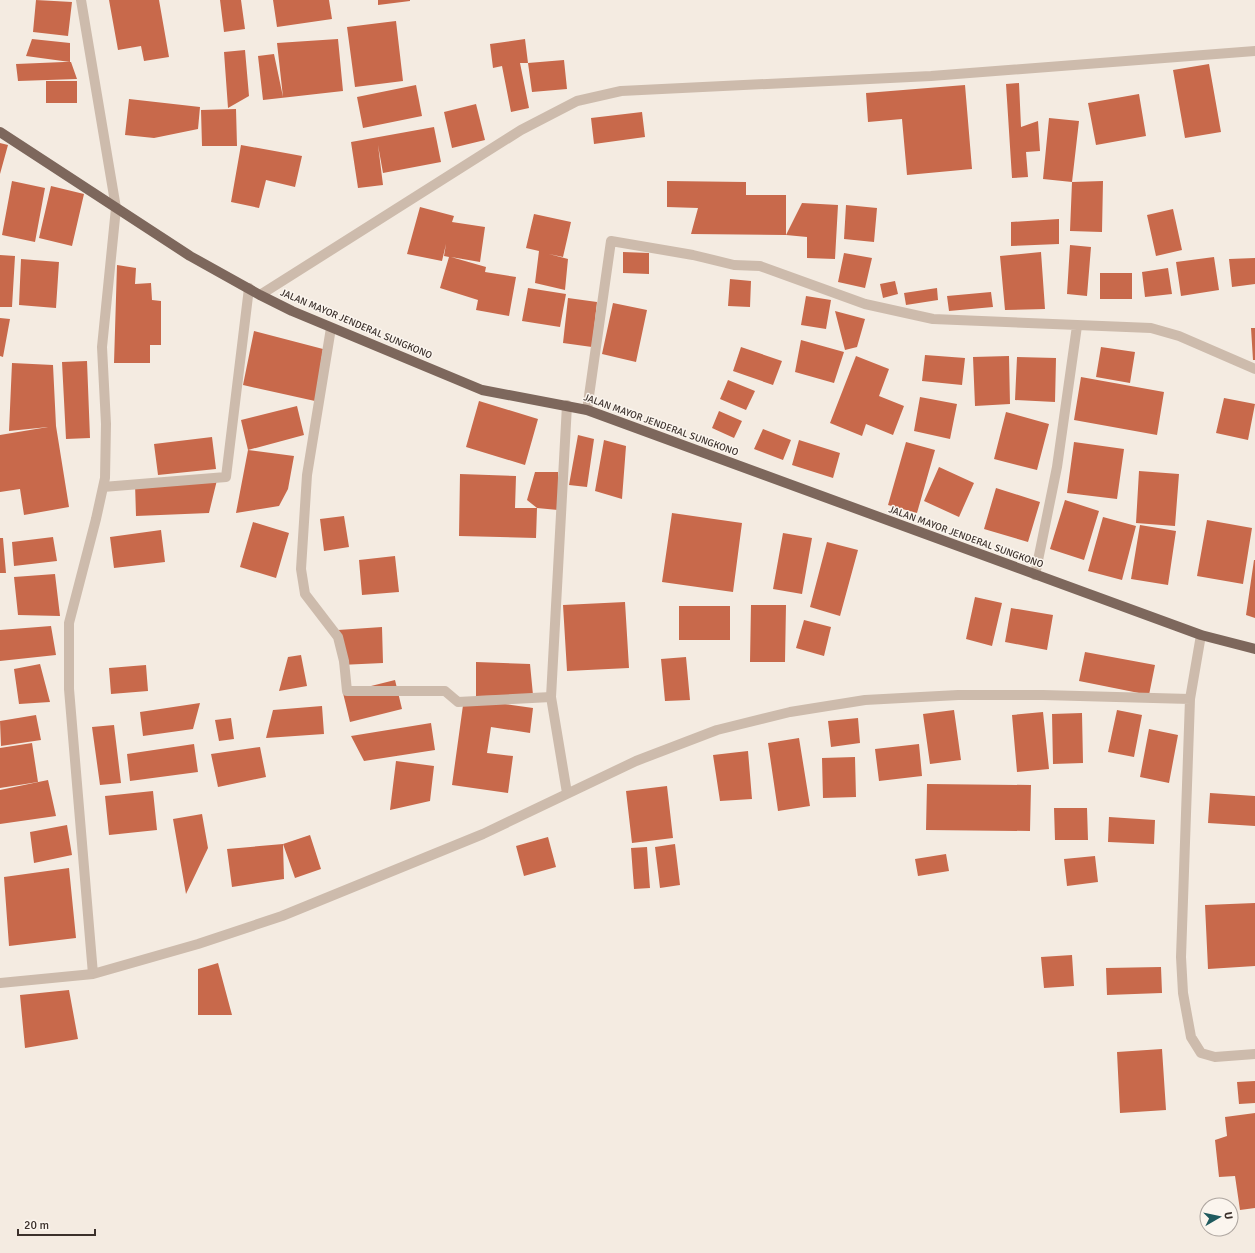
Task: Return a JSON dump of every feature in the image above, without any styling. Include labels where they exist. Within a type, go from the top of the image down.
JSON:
[{"type":"main road","name":"JALAN MAYOR JENDERAL SUNGKONO","points":[[0,132],[190,256],[260,295],[331,328],[482,390],[587,410],[1201,635],[1255,649]]},
{"type":"street","points":[[81,0],[116,208],[102,347],[106,424],[103,486],[69,623],[68,653],[69,689],[92,974]]},
{"type":"street","points":[[260,295],[521,130],[577,101],[621,91],[931,76],[1255,51]]},
{"type":"street","points":[[587,410],[611,241],[693,254],[734,265],[760,266],[865,304],[933,319],[1151,328],[1179,336],[1255,369]]},
{"type":"street","points":[[103,486],[226,477],[249,288]]},
{"type":"street","points":[[1035,575],[1057,467],[1077,326]]},
{"type":"street","points":[[331,328],[308,475],[301,569],[305,594],[338,637],[344,661],[347,691],[445,691],[458,702],[551,697]]},
{"type":"street","points":[[567,405],[551,697],[567,794]]},
{"type":"street","points":[[1201,635],[1190,699],[1181,957],[1183,993],[1191,1037],[1201,1053],[1215,1057],[1255,1054]]},
{"type":"street","points":[[0,982],[92,974],[198,944],[282,916],[483,834],[636,762],[716,730],[790,712],[865,700],[958,695],[1043,695],[1190,699]]},
{"type":"building","points":[[36,0],[72,2],[68,36],[33,32]]},
{"type":"building","points":[[109,0],[159,0],[169,57],[144,61],[141,46],[118,50]]},
{"type":"building","points":[[220,0],[241,0],[245,29],[224,32]]},
{"type":"building","points":[[273,0],[329,0],[332,19],[277,27]]},
{"type":"building","points":[[378,0],[410,0],[410,1],[378,5]]},
{"type":"building","points":[[396,21],[403,81],[355,87],[347,27]]},
{"type":"building","points":[[32,39],[70,43],[70,62],[26,56]]},
{"type":"building","points":[[338,39],[343,91],[263,100],[258,56],[274,54],[283,97],[277,43]]},
{"type":"building","points":[[525,39],[528,63],[520,63],[529,108],[511,112],[502,66],[493,68],[490,44]]},
{"type":"building","points":[[245,50],[249,96],[228,108],[224,52]]},
{"type":"building","points":[[564,60],[567,89],[532,92],[528,63]]},
{"type":"building","points":[[71,62],[77,79],[18,81],[16,64]]},
{"type":"building","points":[[1209,64],[1221,132],[1185,138],[1173,70]]},
{"type":"building","points":[[46,81],[77,81],[77,103],[46,103]]},
{"type":"building","points":[[1019,83],[1021,127],[1038,121],[1040,151],[1026,152],[1028,177],[1012,178],[1006,84]]},
{"type":"building","points":[[416,85],[422,116],[363,128],[357,97]]},
{"type":"building","points":[[965,85],[972,169],[907,175],[902,119],[868,122],[866,93]]},
{"type":"building","points":[[1139,94],[1146,136],[1096,145],[1088,103]]},
{"type":"building","points":[[129,99],[200,107],[198,129],[154,138],[125,135]]},
{"type":"building","points":[[476,104],[485,140],[452,148],[444,112]]},
{"type":"building","points":[[236,109],[237,146],[202,146],[201,110]]},
{"type":"building","points":[[642,112],[645,137],[594,144],[591,118]]},
{"type":"building","points":[[1049,118],[1079,121],[1072,182],[1043,179]]},
{"type":"building","points":[[434,127],[441,162],[383,173],[378,145],[383,185],[358,188],[351,142]]},
{"type":"building","points":[[0,143],[8,145],[0,174]]},
{"type":"building","points":[[241,145],[302,156],[295,187],[266,180],[259,208],[231,202]]},
{"type":"building","points":[[12,181],[45,188],[35,242],[2,235]]},
{"type":"building","points":[[667,181],[746,182],[746,195],[786,195],[786,235],[691,234],[698,208],[667,207]]},
{"type":"building","points":[[1103,181],[1102,232],[1070,231],[1072,182]]},
{"type":"building","points":[[51,186],[84,194],[72,246],[39,238]]},
{"type":"building","points":[[802,203],[838,205],[835,259],[807,258],[807,237],[786,235]]},
{"type":"building","points":[[846,205],[877,208],[874,242],[844,239]]},
{"type":"building","points":[[420,207],[454,216],[452,222],[485,227],[480,262],[451,257],[486,267],[485,272],[516,277],[509,316],[476,310],[478,300],[440,288],[449,257],[444,256],[446,244],[442,261],[407,254]]},
{"type":"building","points":[[1173,209],[1182,250],[1156,256],[1147,215]]},
{"type":"building","points":[[534,214],[571,222],[563,257],[549,254],[568,259],[565,290],[535,283],[539,251],[526,248]]},
{"type":"building","points":[[1059,219],[1059,244],[1011,246],[1011,222]]},
{"type":"building","points":[[1070,245],[1091,247],[1087,296],[1067,294]]},
{"type":"building","points":[[623,252],[649,253],[649,274],[623,273]]},
{"type":"building","points":[[1041,252],[1045,309],[1005,310],[1000,256]]},
{"type":"building","points":[[844,253],[872,258],[865,288],[838,282]]},
{"type":"building","points":[[0,255],[15,256],[12,307],[0,307]]},
{"type":"building","points":[[1214,257],[1219,290],[1181,296],[1176,262]]},
{"type":"building","points":[[1255,258],[1255,284],[1232,287],[1229,259]]},
{"type":"building","points":[[21,259],[59,262],[56,308],[19,305]]},
{"type":"building","points":[[117,265],[136,268],[135,284],[151,283],[152,300],[161,301],[161,345],[150,345],[150,363],[114,363]]},
{"type":"building","points":[[1168,268],[1172,294],[1145,297],[1142,272]]},
{"type":"building","points":[[1100,273],[1132,273],[1132,299],[1100,299]]},
{"type":"building","points":[[730,279],[751,281],[750,307],[728,306]]},
{"type":"building","points":[[895,281],[898,294],[883,298],[880,284]]},
{"type":"building","points":[[528,288],[566,294],[560,327],[522,321]]},
{"type":"building","points":[[937,288],[938,300],[906,305],[904,293]]},
{"type":"building","points":[[991,292],[993,307],[949,311],[947,296]]},
{"type":"building","points":[[806,296],[831,300],[826,329],[801,325]]},
{"type":"building","points":[[568,298],[597,302],[592,347],[563,343]]},
{"type":"building","points":[[613,303],[647,310],[636,362],[602,354]]},
{"type":"building","points":[[835,311],[865,319],[857,347],[845,350]]},
{"type":"building","points":[[0,318],[10,319],[3,357],[0,356]]},
{"type":"building","points":[[1251,328],[1255,328],[1255,360],[1253,360]]},
{"type":"building","points":[[254,331],[323,349],[315,401],[243,385]]},
{"type":"building","points":[[801,340],[844,352],[834,383],[795,372]]},
{"type":"building","points":[[741,347],[782,361],[773,385],[733,371]]},
{"type":"building","points":[[1101,347],[1135,352],[1130,383],[1096,377]]},
{"type":"building","points":[[925,355],[965,358],[962,385],[922,381]]},
{"type":"building","points":[[856,356],[889,369],[879,396],[904,406],[893,435],[866,424],[862,436],[830,423]]},
{"type":"building","points":[[1009,356],[1010,404],[975,406],[973,357]]},
{"type":"building","points":[[1017,357],[1056,358],[1055,402],[1015,400]]},
{"type":"building","points":[[87,361],[90,438],[66,439],[62,362]]},
{"type":"building","points":[[12,363],[53,365],[56,426],[69,507],[24,515],[20,489],[0,492],[0,435],[48,427],[9,431]]},
{"type":"building","points":[[1081,377],[1164,392],[1157,435],[1074,420]]},
{"type":"building","points":[[728,380],[755,391],[746,410],[720,399]]},
{"type":"building","points":[[920,397],[957,404],[950,439],[914,431]]},
{"type":"building","points":[[1224,398],[1255,404],[1248,440],[1216,433]]},
{"type":"building","points":[[479,401],[538,419],[525,465],[466,447]]},
{"type":"building","points":[[297,406],[304,435],[248,450],[241,420]]},
{"type":"building","points":[[719,411],[742,421],[734,438],[712,428]]},
{"type":"building","points":[[1006,412],[1049,424],[1037,470],[994,459]]},
{"type":"building","points":[[763,429],[791,440],[783,460],[754,449]]},
{"type":"building","points":[[578,435],[594,439],[587,487],[569,485]]},
{"type":"building","points":[[212,437],[216,469],[158,475],[154,444]]},
{"type":"building","points":[[604,440],[626,446],[622,499],[595,491]]},
{"type":"building","points":[[799,440],[840,453],[833,478],[792,465]]},
{"type":"building","points":[[906,442],[935,450],[917,513],[888,505]]},
{"type":"building","points":[[1074,442],[1124,449],[1117,499],[1067,493]]},
{"type":"building","points":[[248,450],[294,456],[288,489],[279,506],[236,513]]},
{"type":"building","points":[[939,467],[974,483],[959,517],[924,501]]},
{"type":"building","points":[[1139,471],[1179,474],[1175,526],[1136,523]]},
{"type":"building","points":[[535,472],[558,472],[558,510],[537,508],[527,500]]},
{"type":"building","points":[[460,474],[516,476],[515,508],[537,508],[536,538],[459,536]]},
{"type":"building","points":[[217,480],[209,513],[136,516],[135,483]]},
{"type":"building","points":[[996,488],[1040,502],[1028,542],[984,529]]},
{"type":"building","points":[[1065,500],[1099,511],[1084,560],[1050,549]]},
{"type":"building","points":[[672,513],[742,523],[733,592],[662,582]]},
{"type":"building","points":[[344,516],[349,547],[324,551],[320,519]]},
{"type":"building","points":[[1103,517],[1136,526],[1122,580],[1088,571]]},
{"type":"building","points":[[1207,520],[1252,528],[1243,584],[1197,576]]},
{"type":"building","points":[[253,522],[289,533],[276,578],[240,567]]},
{"type":"building","points":[[1140,525],[1176,531],[1168,585],[1131,579]]},
{"type":"building","points":[[161,530],[165,562],[114,568],[110,537]]},
{"type":"building","points":[[783,533],[812,538],[802,594],[773,589]]},
{"type":"building","points":[[53,537],[57,561],[14,566],[12,542]]},
{"type":"building","points":[[0,538],[3,538],[6,573],[0,573]]},
{"type":"building","points":[[827,542],[858,550],[840,616],[810,607]]},
{"type":"building","points":[[395,556],[399,592],[362,595],[359,560]]},
{"type":"building","points":[[1255,560],[1255,618],[1246,615]]},
{"type":"building","points":[[55,574],[60,616],[18,615],[14,577]]},
{"type":"building","points":[[975,597],[1002,603],[992,646],[966,639]]},
{"type":"building","points":[[625,602],[629,668],[567,671],[563,605]]},
{"type":"building","points":[[751,605],[786,605],[785,662],[750,662]]},
{"type":"building","points":[[679,606],[730,606],[730,640],[679,640]]},
{"type":"building","points":[[1011,608],[1053,615],[1047,650],[1005,642]]},
{"type":"building","points":[[804,620],[831,627],[824,656],[796,648]]},
{"type":"building","points":[[51,626],[56,655],[0,661],[0,630]]},
{"type":"building","points":[[382,627],[383,663],[340,665],[338,630]]},
{"type":"building","points":[[1085,652],[1155,665],[1149,695],[1079,681]]},
{"type":"building","points":[[301,655],[307,686],[279,691],[288,657]]},
{"type":"building","points":[[686,657],[690,700],[665,701],[661,659]]},
{"type":"building","points":[[476,662],[530,664],[533,695],[476,696]]},
{"type":"building","points":[[40,664],[50,702],[19,704],[14,669]]},
{"type":"building","points":[[146,665],[148,691],[111,694],[109,668]]},
{"type":"building","points":[[395,680],[402,709],[350,722],[343,693]]},
{"type":"building","points":[[464,698],[533,708],[530,733],[491,727],[487,753],[513,756],[508,793],[452,785]]},
{"type":"building","points":[[200,703],[193,729],[143,736],[140,712]]},
{"type":"building","points":[[322,706],[324,734],[266,738],[273,710]]},
{"type":"building","points":[[954,710],[961,760],[930,764],[923,714]]},
{"type":"building","points":[[1117,710],[1142,715],[1134,757],[1108,752]]},
{"type":"building","points":[[1043,712],[1049,769],[1017,772],[1012,715]]},
{"type":"building","points":[[1082,713],[1083,763],[1053,764],[1052,714]]},
{"type":"building","points":[[36,715],[41,740],[1,746],[0,721]]},
{"type":"building","points":[[231,718],[234,739],[219,741],[215,720]]},
{"type":"building","points":[[858,718],[860,743],[831,747],[828,721]]},
{"type":"building","points":[[431,723],[435,750],[364,761],[351,736]]},
{"type":"building","points":[[114,725],[121,783],[100,785],[92,727]]},
{"type":"building","points":[[1149,729],[1178,735],[1169,783],[1140,777]]},
{"type":"building","points":[[799,738],[810,806],[778,811],[768,743]]},
{"type":"building","points":[[32,743],[38,782],[0,788],[0,748]]},
{"type":"building","points":[[194,744],[198,772],[130,781],[127,754]]},
{"type":"building","points":[[919,744],[922,776],[879,781],[875,749]]},
{"type":"building","points":[[260,747],[266,777],[218,787],[211,754]]},
{"type":"building","points":[[748,751],[752,799],[720,801],[713,755]]},
{"type":"building","points":[[855,757],[856,797],[823,798],[822,758]]},
{"type":"building","points":[[396,761],[434,766],[430,801],[390,810]]},
{"type":"building","points":[[48,780],[56,816],[0,824],[0,790]]},
{"type":"building","points":[[927,784],[1031,785],[1030,831],[926,830]]},
{"type":"building","points":[[667,786],[673,838],[632,843],[626,791]]},
{"type":"building","points":[[153,791],[157,830],[109,835],[105,796]]},
{"type":"building","points":[[1210,793],[1255,796],[1255,826],[1208,823]]},
{"type":"building","points":[[1054,808],[1087,808],[1088,840],[1055,840]]},
{"type":"building","points":[[202,814],[208,848],[186,894],[173,819]]},
{"type":"building","points":[[1109,817],[1155,820],[1154,844],[1108,842]]},
{"type":"building","points":[[67,825],[72,855],[34,863],[30,832]]},
{"type":"building","points":[[310,835],[321,869],[295,878],[283,844]]},
{"type":"building","points":[[548,837],[556,867],[524,876],[516,846]]},
{"type":"building","points":[[283,844],[284,879],[232,887],[227,849]]},
{"type":"building","points":[[675,844],[680,885],[660,888],[655,847]]},
{"type":"building","points":[[647,847],[650,888],[634,889],[631,848]]},
{"type":"building","points":[[946,854],[949,871],[918,876],[915,859]]},
{"type":"building","points":[[1095,856],[1098,882],[1067,886],[1064,859]]},
{"type":"building","points":[[69,868],[76,938],[9,946],[4,877]]},
{"type":"building","points":[[1255,903],[1255,966],[1208,969],[1205,905]]},
{"type":"building","points":[[1072,955],[1074,986],[1044,988],[1041,957]]},
{"type":"building","points":[[218,963],[232,1015],[198,1015],[198,969]]},
{"type":"building","points":[[1161,967],[1162,993],[1107,995],[1106,968]]},
{"type":"building","points":[[69,990],[78,1039],[25,1048],[20,995]]},
{"type":"building","points":[[1162,1049],[1166,1110],[1120,1113],[1117,1052]]},
{"type":"building","points":[[1255,1081],[1255,1103],[1239,1104],[1237,1082]]},
{"type":"building","points":[[1255,1113],[1255,1208],[1240,1210],[1235,1176],[1219,1177],[1215,1140],[1227,1136],[1225,1117]]}]
